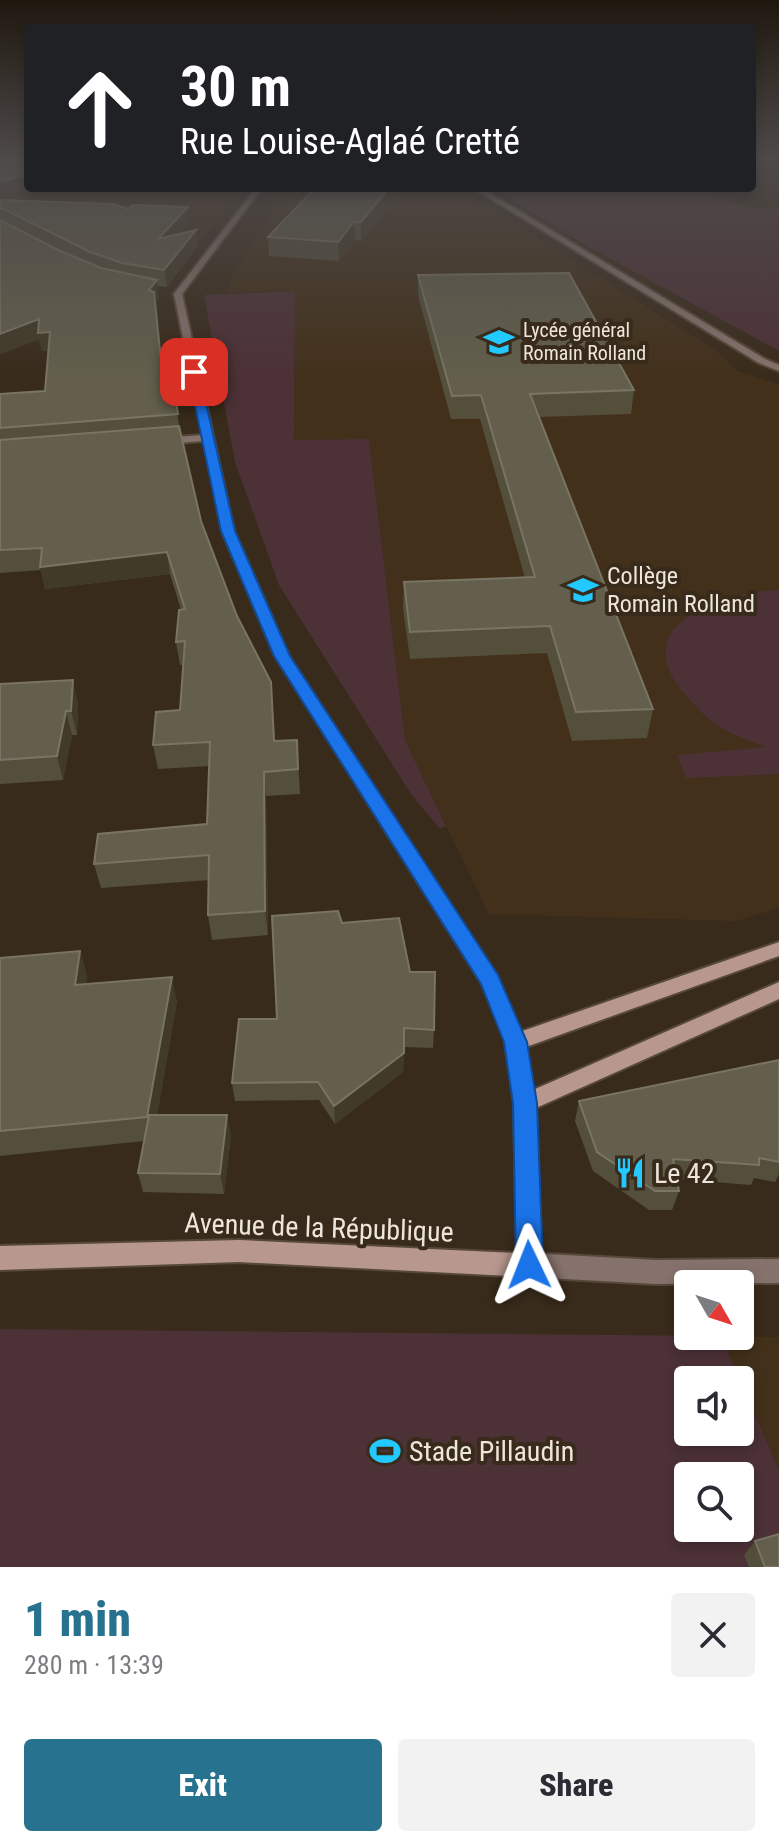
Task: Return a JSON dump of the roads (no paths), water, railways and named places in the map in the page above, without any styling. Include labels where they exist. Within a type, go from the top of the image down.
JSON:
[{"type":"main road","points":[[529,1265],[525,1103],[515,1042],[779,949]]},
{"type":"main road","points":[[525,1103],[779,990]]},
{"type":"main road","name":"Avenue de la République","points":[[0,1258],[239,1251],[529,1265]]},
{"type":"street","points":[[222,233],[172,295],[228,531],[282,656],[490,981],[515,1042]]},
{"type":"street","points":[[549,233],[653,298],[779,368]]},
{"type":"street","points":[[151,443],[206,438]]},
{"type":"street","name":"Avenue de la République","points":[[529,1265],[656,1272],[779,1271]]},
{"type":"place","name":"Lycée général Romain Rolland","points":[[499,342]]},
{"type":"place","name":"Collège Romain Rolland","points":[[583,590]]},
{"type":"place","name":"Le 42","points":[[630,1173]]},
{"type":"place","name":"Stade Pillaudin","points":[[385,1451]]}]
